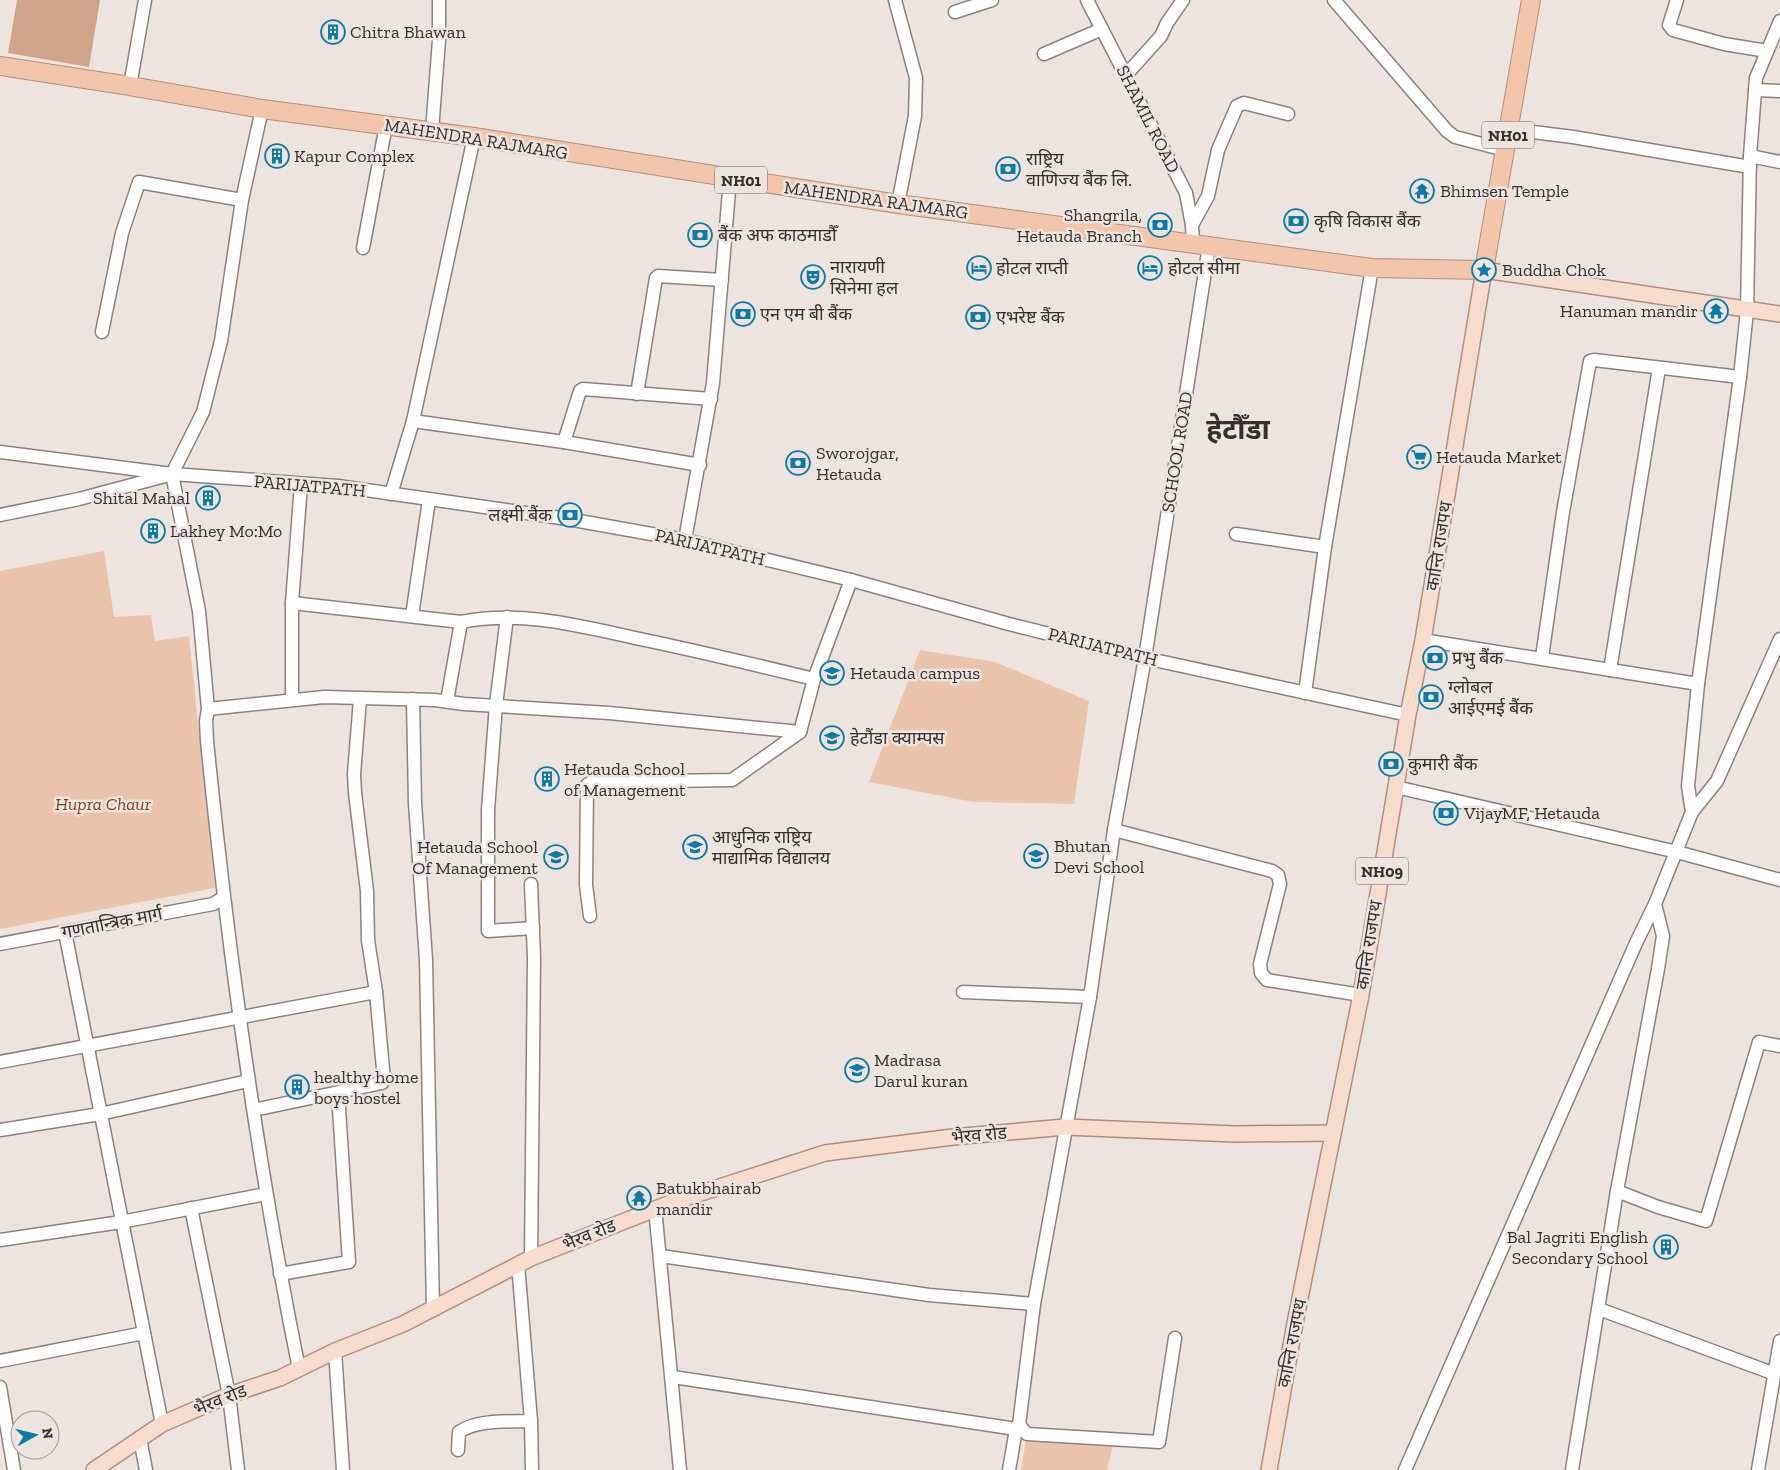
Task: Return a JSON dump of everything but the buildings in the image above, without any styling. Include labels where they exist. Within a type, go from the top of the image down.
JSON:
[{"type":"highway","name":"NH01","points":[[1484,270],[1531,0]]},
{"type":"highway","name":"MAHENDRA RAJMARG","points":[[0,66],[262,109],[432,131],[898,204],[1372,268],[1484,270]]},
{"type":"main road","points":[[1484,270],[1747,311],[1780,314]]},
{"type":"main road","name":"कान्ति राजपथ","points":[[1269,1470],[1295,1323],[1361,995],[1408,714],[1424,640],[1484,270]]},
{"type":"main road","name":"भैरव रोड","points":[[94,1470],[162,1424],[229,1395],[280,1378],[335,1351],[433,1309],[525,1261],[655,1208],[825,1154],[953,1137],[1065,1127],[1235,1134],[1333,1133]]},
{"type":"street","points":[[130,86],[145,0]]},
{"type":"street","points":[[432,131],[439,40],[439,0]]},
{"type":"street","points":[[895,0],[916,78],[915,116],[898,204]]},
{"type":"street","points":[[955,12],[992,0]]},
{"type":"street","name":"SHAMIL ROAD","points":[[1087,0],[1186,193],[1192,225],[1201,245]]},
{"type":"street","points":[[1126,75],[1161,36],[1167,23],[1183,0]]},
{"type":"street","points":[[1334,0],[1447,131],[1455,137],[1505,150]]},
{"type":"street","points":[[1677,0],[1669,25],[1673,30],[1724,44],[1767,51]]},
{"type":"street","points":[[1692,812],[1688,786],[1698,684],[1740,377],[1747,311],[1750,162],[1756,78],[1780,21]]},
{"type":"street","points":[[1044,54],[1102,29]]},
{"type":"street","points":[[1755,90],[1780,91]]},
{"type":"street","points":[[1192,225],[1208,196],[1218,150],[1237,106],[1244,103],[1288,114]]},
{"type":"street","points":[[262,109],[242,200],[220,341],[203,412],[172,474],[199,611],[208,709],[206,721],[207,741],[223,898],[248,1081],[280,1274],[299,1369]]},
{"type":"street","points":[[363,248],[386,125]]},
{"type":"street","points":[[1509,129],[1750,162],[1780,162]]},
{"type":"street","points":[[391,494],[413,422],[474,138]]},
{"type":"street","points":[[685,540],[711,399],[730,179]]},
{"type":"street","points":[[102,332],[122,233],[139,182],[242,200]]},
{"type":"street","name":"SCHOOL ROAD","points":[[1009,1470],[1018,1427],[1034,1304],[1090,997],[1114,830],[1145,658],[1201,245]]},
{"type":"street","points":[[1305,693],[1325,547],[1372,268]]},
{"type":"street","points":[[637,394],[656,278],[658,276],[722,280]]},
{"type":"street","points":[[1542,658],[1563,512],[1590,361],[1740,377]]},
{"type":"street","points":[[1610,670],[1659,368]]},
{"type":"street","points":[[564,442],[580,391],[583,389],[711,399]]},
{"type":"street","points":[[413,422],[564,442],[700,465]]},
{"type":"street","name":"PARIJATPATH","points":[[0,452],[172,474],[338,486],[568,519],[685,540],[851,580],[1009,624],[1145,658],[1408,714]]},
{"type":"street","points":[[0,515],[172,474]]},
{"type":"street","points":[[292,699],[292,603],[301,484]]},
{"type":"street","points":[[412,616],[429,500]]},
{"type":"street","points":[[1236,534],[1325,547]]},
{"type":"street","points":[[590,916],[586,886],[587,785],[592,782],[732,780],[800,732],[814,679],[851,580]]},
{"type":"street","points":[[292,603],[461,622],[485,617],[507,616],[555,620],[814,679]]},
{"type":"street","points":[[507,616],[496,706],[488,810],[488,930],[533,928]]},
{"type":"street","points":[[447,701],[461,622]]},
{"type":"street","points":[[1405,1470],[1655,904],[1692,812],[1716,781],[1780,638]]},
{"type":"street","points":[[1424,640],[1698,684]]},
{"type":"street","points":[[208,709],[292,699],[447,701],[609,713],[800,732]]},
{"type":"street","points":[[254,1110],[382,1083],[384,1080],[376,992],[368,940],[367,891],[355,793],[354,774],[360,699]]},
{"type":"street","points":[[413,700],[416,802],[426,960],[433,1309]]},
{"type":"street","points":[[1396,787],[1677,852],[1780,880]]},
{"type":"street","points":[[1114,830],[1272,871],[1278,875],[1280,884],[1260,964],[1261,973],[1267,980],[1361,995]]},
{"type":"street","points":[[531,884],[533,928],[525,1261],[532,1470]]},
{"type":"street","name":"गणतान्त्रिक मार्ग","points":[[0,944],[213,904],[223,898]]},
{"type":"street","points":[[1572,1470],[1617,1191],[1663,936],[1655,904]]},
{"type":"street","points":[[65,932],[162,1424]]},
{"type":"street","points":[[0,1062],[376,992]]},
{"type":"street","points":[[963,992],[1090,997]]},
{"type":"street","points":[[1617,1191],[1658,1207],[1706,1221],[1759,1042],[1780,1046]]},
{"type":"street","points":[[0,1130],[100,1114],[248,1081]]},
{"type":"street","points":[[280,1274],[349,1262],[338,1093]]},
{"type":"street","points":[[0,1240],[121,1222],[266,1194]]},
{"type":"street","points":[[192,1208],[229,1395],[238,1470]]},
{"type":"street","points":[[655,1208],[673,1377],[680,1470]]},
{"type":"street","points":[[661,1256],[929,1295],[1034,1304]]},
{"type":"street","points":[[1599,1309],[1618,1314],[1676,1339],[1774,1374]]},
{"type":"street","points":[[0,1361],[144,1333]]},
{"type":"street","points":[[673,1377],[1018,1427],[1026,1434],[1159,1442],[1175,1338]]},
{"type":"street","points":[[1758,1470],[1780,1340]]},
{"type":"street","points":[[335,1351],[343,1470]]},
{"type":"street","points":[[0,1387],[14,1470]]},
{"type":"street","points":[[458,1450],[459,1432],[474,1424],[531,1421]]},
{"type":"street","points":[[140,1439],[146,1470]]},
{"type":"green space","name":"Hupra Chaur","points":[[104,551],[114,617],[151,615],[155,641],[189,636],[215,888],[0,929],[0,571]]},
{"type":"green space","points":[[920,650],[995,662],[1089,701],[1074,804],[974,802],[869,782]]},
{"type":"green space","points":[[1027,1434],[1114,1442],[1107,1470],[1021,1470]]},
{"type":"shaded area","points":[[17,0],[100,0],[89,67],[8,53]]},
{"type":"place","name":"Chitra Bhawan","points":[[333,32]]},
{"type":"place","name":"Kapur Complex","points":[[277,156]]},
{"type":"place","name":"राष्ट्रिय वाणिज्य बैंक लि.","points":[[1008,169]]},
{"type":"place","name":"Bhimsen Temple","points":[[1422,191]]},
{"type":"place","name":"कृषि विकास बैंक","points":[[1296,221]]},
{"type":"place","name":"Shangrila, Hetauda Branch","points":[[1160,225]]},
{"type":"place","name":"बैंक अफ काठमाडौँ","points":[[700,235]]},
{"type":"place","name":"होटल राप्ती","points":[[979,268]]},
{"type":"place","name":"होटल सीमा","points":[[1150,268]]},
{"type":"place","name":"Buddha Chok","points":[[1484,270]]},
{"type":"place","name":"नारायणी सिनेमा हल","points":[[813,277]]},
{"type":"place","name":"Hanuman mandir","points":[[1716,311]]},
{"type":"place","name":"एन एम बी बैंक","points":[[743,314]]},
{"type":"place","name":"एभरेष्ट बैंक","points":[[978,317]]},
{"type":"place","name":"Hetauda Market","points":[[1419,457]]},
{"type":"place","name":"Sworojgar, Hetauda","points":[[798,463]]},
{"type":"place","name":"Shital Mahal","points":[[208,498]]},
{"type":"place","name":"लक्ष्मी बैंक","points":[[570,515]]},
{"type":"place","name":"Lakhey Mo:Mo","points":[[153,531]]},
{"type":"place","name":"प्रभु बैंक","points":[[1435,658]]},
{"type":"place","name":"Hetauda campus","points":[[832,673]]},
{"type":"place","name":"ग्लोबल आईएमई बैंक","points":[[1431,697]]},
{"type":"place","name":"हेटौंडा क्याम्पस","points":[[832,738]]},
{"type":"place","name":"कुमारी बैंक","points":[[1391,764]]},
{"type":"place","name":"Hetauda School of Management","points":[[547,779]]},
{"type":"place","name":"VijayMF, Hetauda","points":[[1446,813]]},
{"type":"place","name":"आधुनिक राष्ट्रिय माद्यामिक विद्यालय","points":[[695,847]]},
{"type":"place","name":"Bhutan Devi School","points":[[1036,856]]},
{"type":"place","name":"Hetauda School Of Management","points":[[556,857]]},
{"type":"place","name":"Madrasa Darul kuran","points":[[857,1070]]},
{"type":"place","name":"healthy home boys hostel","points":[[297,1087]]},
{"type":"place","name":"Batukbhairab mandir","points":[[639,1198]]},
{"type":"place","name":"Bal Jagriti English Secondary School","points":[[1666,1247]]},
{"type":"district","name":"हेटौँडा","points":[[1238,429]]}]
